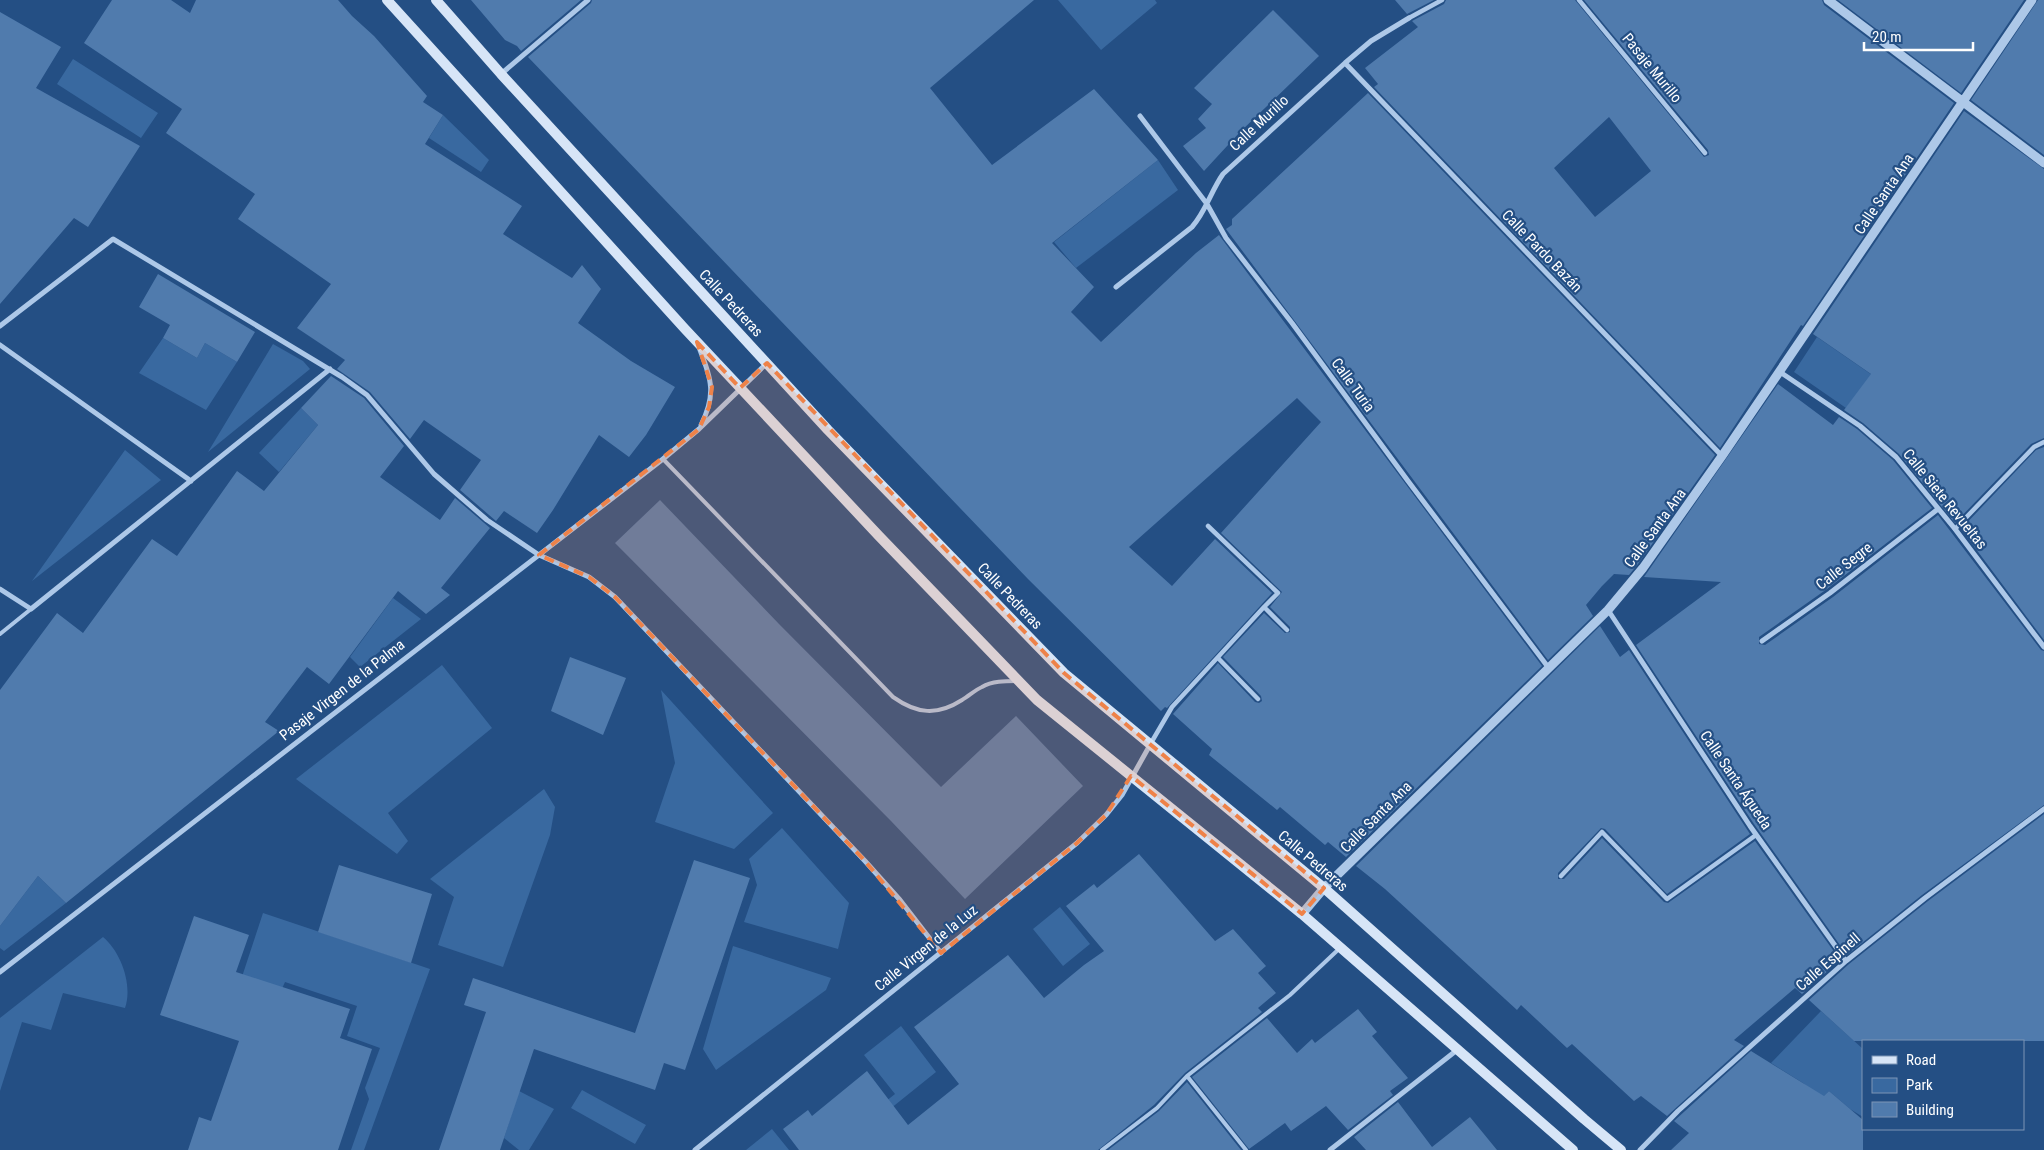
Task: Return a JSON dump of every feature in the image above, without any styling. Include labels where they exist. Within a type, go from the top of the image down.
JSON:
[{"type":"main road","points":[[387,0],[697,342],[879,536],[1037,700],[1302,914],[1573,1150]]},
{"type":"main road","name":"Calle Pedreras","points":[[436,0],[501,74],[766,364],[1064,673],[1324,888],[1584,1119],[1622,1150]]},
{"type":"street","points":[[501,74],[588,0]]},
{"type":"street","name":"Calle Murillo","points":[[1116,287],[1192,227],[1201,216],[1213,187],[1223,174],[1344,63],[1371,41],[1442,0]]},
{"type":"street","name":"Pasaje Murillo","points":[[1579,0],[1704,153]]},
{"type":"street","points":[[1828,0],[2044,163]]},
{"type":"street","name":"Calle Santa Ana","points":[[1302,914],[1324,888],[1608,610],[1643,568],[1780,372],[2032,0]]},
{"type":"street","name":"Calle Pardo Bazán","points":[[1344,63],[1722,456]]},
{"type":"street","name":"Calle Turia","points":[[1140,116],[1207,204],[1226,238],[1292,323],[1548,667]]},
{"type":"street","points":[[0,326],[113,239],[330,369],[367,395],[434,474],[487,520],[539,555],[589,577],[615,597],[900,900],[941,953]]},
{"type":"street","name":"Pasaje Virgen de la Palma","points":[[697,342],[710,375],[712,387],[709,406],[699,429]]},
{"type":"street","points":[[0,345],[191,481]]},
{"type":"street","name":"Pasaje Virgen de la Palma","points":[[0,972],[663,459],[699,429],[766,364]]},
{"type":"street","points":[[0,589],[31,609],[330,369]]},
{"type":"street","name":"Calle Siete Revueltas","points":[[1780,372],[1860,426],[1896,457],[1955,529],[2044,647]]},
{"type":"street","points":[[1955,529],[2034,447],[2044,442]]},
{"type":"street","name":"Calle Segre","points":[[1762,641],[1830,593],[1938,509]]},
{"type":"street","points":[[1150,745],[1172,708],[1278,593],[1208,526]]},
{"type":"street","points":[[1264,607],[1287,630]]},
{"type":"street","name":"Calle Santa Águeda","points":[[1608,610],[1756,835],[1846,961]]},
{"type":"street","points":[[1218,658],[1258,699]]},
{"type":"street","name":"Calle Virgen de la Luz","points":[[695,1150],[1077,843],[1106,815],[1122,795],[1150,745]]},
{"type":"street","name":"Calle Espinell","points":[[1640,1150],[1678,1111],[1846,961],[1932,892],[2044,808]]},
{"type":"street","points":[[1561,876],[1602,832],[1667,899],[1756,835]]},
{"type":"street","points":[[1330,1150],[1457,1050]]},
{"type":"lane","points":[[663,459],[893,697],[907,706],[922,712],[938,710],[954,705],[983,686],[1018,680]]},
{"type":"lane","points":[[0,634],[31,609]]},
{"type":"lane","points":[[1102,1150],[1157,1108],[1187,1076],[1290,995],[1340,948]]},
{"type":"lane","points":[[1187,1076],[1246,1150]]},
{"type":"highlighted area","points":[[697,342],[740,388],[767,363],[1064,673],[1324,888],[1302,914],[1131,776],[1106,815],[1077,843],[941,953],[865,861],[615,597],[589,577],[539,555],[699,429],[709,407],[712,387]]},
{"type":"green space","points":[[1058,0],[1155,0],[1157,3],[1101,50]]},
{"type":"green space","points":[[73,59],[158,113],[141,138],[57,84]]},
{"type":"green space","points":[[443,115],[489,160],[481,172],[429,138]]},
{"type":"green space","points":[[1158,160],[1178,190],[1076,268],[1054,242]]},
{"type":"green space","points":[[1817,337],[1875,377],[1846,408],[1794,372]]},
{"type":"green space","points":[[163,338],[197,358],[205,343],[237,362],[206,410],[139,373]]},
{"type":"green space","points":[[273,344],[303,361],[310,369],[208,452]]},
{"type":"green space","points":[[301,408],[318,425],[279,472],[259,453]]},
{"type":"green space","points":[[125,450],[161,480],[32,581]]},
{"type":"green space","points":[[393,598],[421,619],[360,667],[350,657]]},
{"type":"green space","points":[[442,665],[492,728],[388,813],[408,841],[397,854],[296,779]]},
{"type":"green space","points":[[661,690],[773,813],[734,849],[655,822],[675,763]]},
{"type":"green space","points":[[544,789],[555,807],[550,835],[503,967],[438,945],[454,897],[430,879]]},
{"type":"green space","points":[[782,828],[849,903],[838,949],[744,922],[757,885],[749,859]]},
{"type":"green space","points":[[38,876],[66,903],[4,951],[0,948],[0,926]]},
{"type":"green space","points":[[1060,907],[1090,944],[1063,966],[1033,929]]},
{"type":"green space","points":[[263,913],[430,969],[364,1150],[351,1150],[369,1099],[365,1088],[380,1048],[347,1036],[357,1006],[285,982],[271,1013],[234,1001]]},
{"type":"green space","points":[[103,937],[115,951],[124,969],[127,989],[125,1008],[63,993],[51,1030],[22,1022],[0,1091],[0,1018]]},
{"type":"green space","points":[[733,946],[831,978],[826,990],[716,1070],[703,1049]]},
{"type":"green space","points":[[1821,1011],[1862,1048],[1862,1116],[1829,1091],[1822,1099],[1803,1083],[1771,1063]]},
{"type":"green space","points":[[901,1026],[936,1072],[890,1109],[885,1102],[895,1094],[864,1055]]},
{"type":"green space","points":[[582,1090],[646,1125],[635,1144],[571,1108]]},
{"type":"green space","points":[[519,1091],[554,1109],[529,1150],[519,1150],[504,1138]]},
{"type":"green space","points":[[772,1129],[789,1150],[746,1150]]},
{"type":"building","points":[[112,0],[171,0],[190,13],[196,0],[338,0],[374,36],[427,96],[423,102],[443,115],[425,144],[522,206],[503,234],[572,278],[582,265],[601,289],[578,323],[631,361],[675,387],[646,435],[629,457],[599,435],[537,533],[504,511],[496,521],[460,490],[481,460],[424,420],[410,439],[370,392],[337,369],[345,360],[297,328],[331,284],[238,219],[255,194],[166,133],[182,109],[84,43]]},
{"type":"building","points":[[471,0],[581,0],[521,51],[517,46],[505,40]]},
{"type":"building","points":[[592,0],[1034,0],[930,88],[992,165],[1094,89],[1158,160],[1052,243],[1094,287],[1071,312],[1101,342],[1196,253],[1219,235],[1542,666],[1346,857],[1328,842],[1325,845],[1280,807],[1277,810],[1209,755],[1212,749],[1173,714],[1218,663],[1255,702],[1259,703],[1262,701],[1261,696],[1223,657],[1264,613],[1285,633],[1290,632],[1290,627],[1270,607],[1282,592],[1221,533],[1321,422],[1297,398],[1129,547],[1172,586],[1215,539],[1272,593],[1167,708],[1165,707],[1161,711],[1028,579],[528,57],[591,3]]},
{"type":"building","points":[[1395,0],[1434,0],[1407,14]]},
{"type":"building","points":[[1446,0],[1575,0],[1704,157],[1709,155],[1708,150],[1584,0],[1822,0],[1824,5],[1954,103],[1803,326],[1801,325],[1720,448],[1374,87],[1378,84],[1365,68],[1418,27],[1412,21],[1444,4]],"holes":[[[1609,117],[1651,171],[1595,217],[1554,168]]]},
{"type":"building","points":[[1838,0],[2024,0],[1961,93]]},
{"type":"building","points":[[2038,0],[2044,0],[2044,155],[1971,100]]},
{"type":"building","points":[[1273,10],[1319,56],[1240,132],[1204,171],[1183,146],[1206,128],[1198,119],[1212,104],[1194,88]]},
{"type":"building","points":[[0,12],[61,47],[36,88],[140,146],[88,227],[74,218],[0,304]]},
{"type":"building","points":[[1368,93],[1715,455],[1638,564],[1629,575],[1614,574],[1602,586],[1586,605],[1593,616],[1548,660],[1226,229],[1232,225],[1232,219]]},
{"type":"building","points":[[1964,111],[2044,169],[2044,438],[2031,444],[1955,523],[1899,454],[1863,423],[1844,410],[1871,374],[1813,334]]},
{"type":"building","points":[[158,274],[255,332],[237,362],[205,343],[197,358],[163,338],[170,325],[139,307]]},
{"type":"building","points":[[331,376],[364,398],[404,446],[380,477],[440,520],[455,498],[490,528],[441,588],[450,595],[426,614],[398,591],[329,684],[307,667],[265,722],[279,731],[66,903],[38,876],[0,926],[0,690],[57,613],[83,633],[152,539],[177,556],[237,471],[264,491],[318,425],[301,408]]},
{"type":"building","points":[[1778,384],[1833,425],[1839,417],[1857,429],[1893,460],[1932,508],[1827,589],[1759,637],[1759,644],[1765,645],[1833,597],[1938,515],[2041,650],[2044,651],[2044,805],[1922,895],[1847,955],[1754,824],[1636,645],[1721,582],[1644,577]]},
{"type":"building","points":[[2044,447],[2044,640],[1961,529],[2036,450]]},
{"type":"building","points":[[660,500],[779,624],[941,787],[1016,716],[1083,786],[965,899],[891,821],[615,543]]},
{"type":"building","points":[[1600,626],[1620,657],[1629,650],[1750,834],[1667,894],[1605,829],[1601,828],[1558,873],[1558,879],[1564,879],[1602,838],[1664,902],[1668,903],[1755,841],[1840,960],[1802,994],[1795,988],[1734,1040],[1744,1046],[1667,1116],[1641,1096],[1634,1101],[1572,1044],[1567,1048],[1521,1005],[1517,1010],[1385,889],[1356,866]]},
{"type":"building","points":[[570,657],[626,678],[603,735],[551,711]]},
{"type":"building","points":[[2044,814],[2044,1041],[1854,1041],[1809,1000],[1849,964],[1928,901]]},
{"type":"building","points":[[1139,854],[1215,941],[1233,929],[1266,966],[1258,973],[1276,993],[1258,1008],[1262,1012],[1185,1073],[1154,1105],[1098,1150],[799,1150],[783,1129],[808,1110],[812,1116],[867,1071],[908,1125],[959,1084],[914,1027],[1008,955],[1044,998],[1104,951],[1066,906],[1094,884],[1097,888]]},
{"type":"building","points":[[694,860],[750,878],[685,1070],[664,1063],[655,1090],[534,1049],[500,1150],[439,1150],[486,1012],[464,1005],[473,978],[635,1033]]},
{"type":"building","points":[[339,865],[432,894],[411,963],[318,932]]},
{"type":"building","points":[[194,916],[249,935],[236,972],[350,1009],[340,1038],[372,1049],[338,1150],[188,1150],[199,1117],[211,1121],[239,1041],[160,1015]]},
{"type":"building","points":[[1358,1009],[1377,1032],[1372,1036],[1408,1078],[1390,1091],[1393,1095],[1348,1130],[1326,1106],[1291,1131],[1285,1123],[1249,1149],[1192,1077],[1267,1018],[1297,1053],[1312,1039],[1315,1043]]},
{"type":"building","points":[[1751,1051],[1824,1096],[1829,1091],[1862,1119],[1863,1150],[1671,1150],[1689,1133],[1674,1121]]},
{"type":"building","points":[[1187,1082],[1241,1150],[1108,1150],[1159,1111]]},
{"type":"building","points":[[1398,1102],[1432,1147],[1470,1117],[1497,1150],[1366,1150],[1354,1137]]}]
